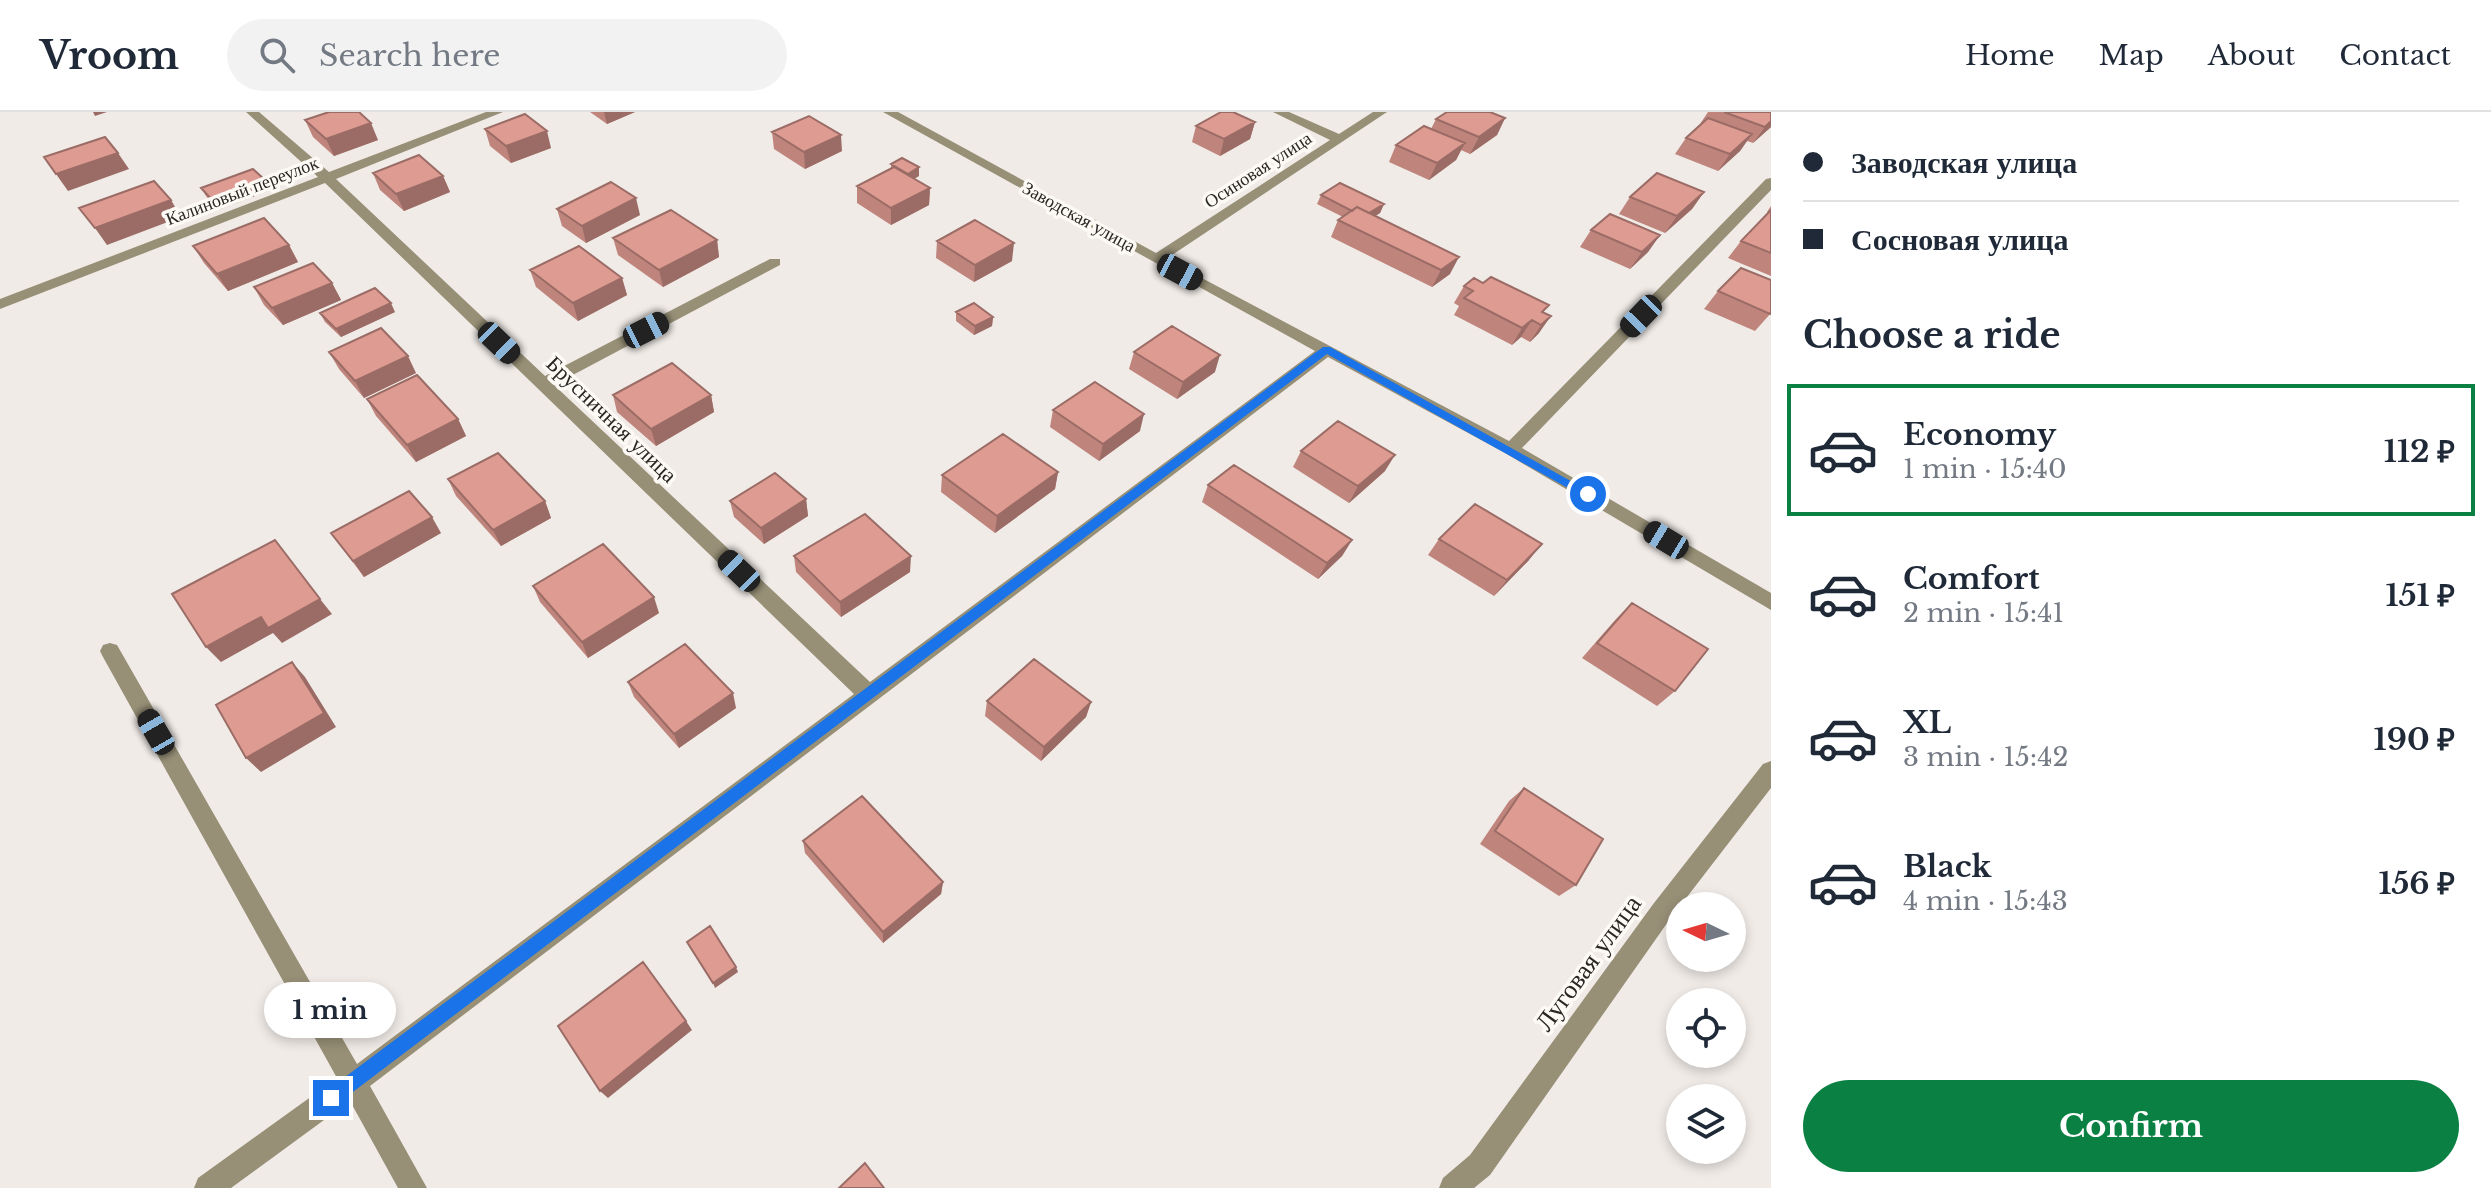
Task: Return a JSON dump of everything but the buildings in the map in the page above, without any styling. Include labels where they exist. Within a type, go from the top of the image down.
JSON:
[{"type":"street","name":"Брусничная улица","points":[[252,112],[326,177],[869,695]]},
{"type":"street","name":"Калиновый переулок","points":[[0,304],[497,112]]},
{"type":"street","name":"Заводская улица","points":[[889,112],[1511,449],[1771,602]]},
{"type":"street","points":[[1279,112],[1339,139]]},
{"type":"street","name":"Осиновая улица","points":[[1156,259],[1381,112]]},
{"type":"street","points":[[1511,449],[1771,182]]},
{"type":"street","points":[[543,384],[775,262]]},
{"type":"street","points":[[208,1188],[354,1082],[1327,350]]},
{"type":"street","points":[[110,651],[413,1188]]},
{"type":"street","name":"Луговая улица","points":[[1453,1188],[1480,1165],[1662,911],[1771,771]]},
{"type":"route","points":[[331,1098],[1327,350],[1588,494]]}]
